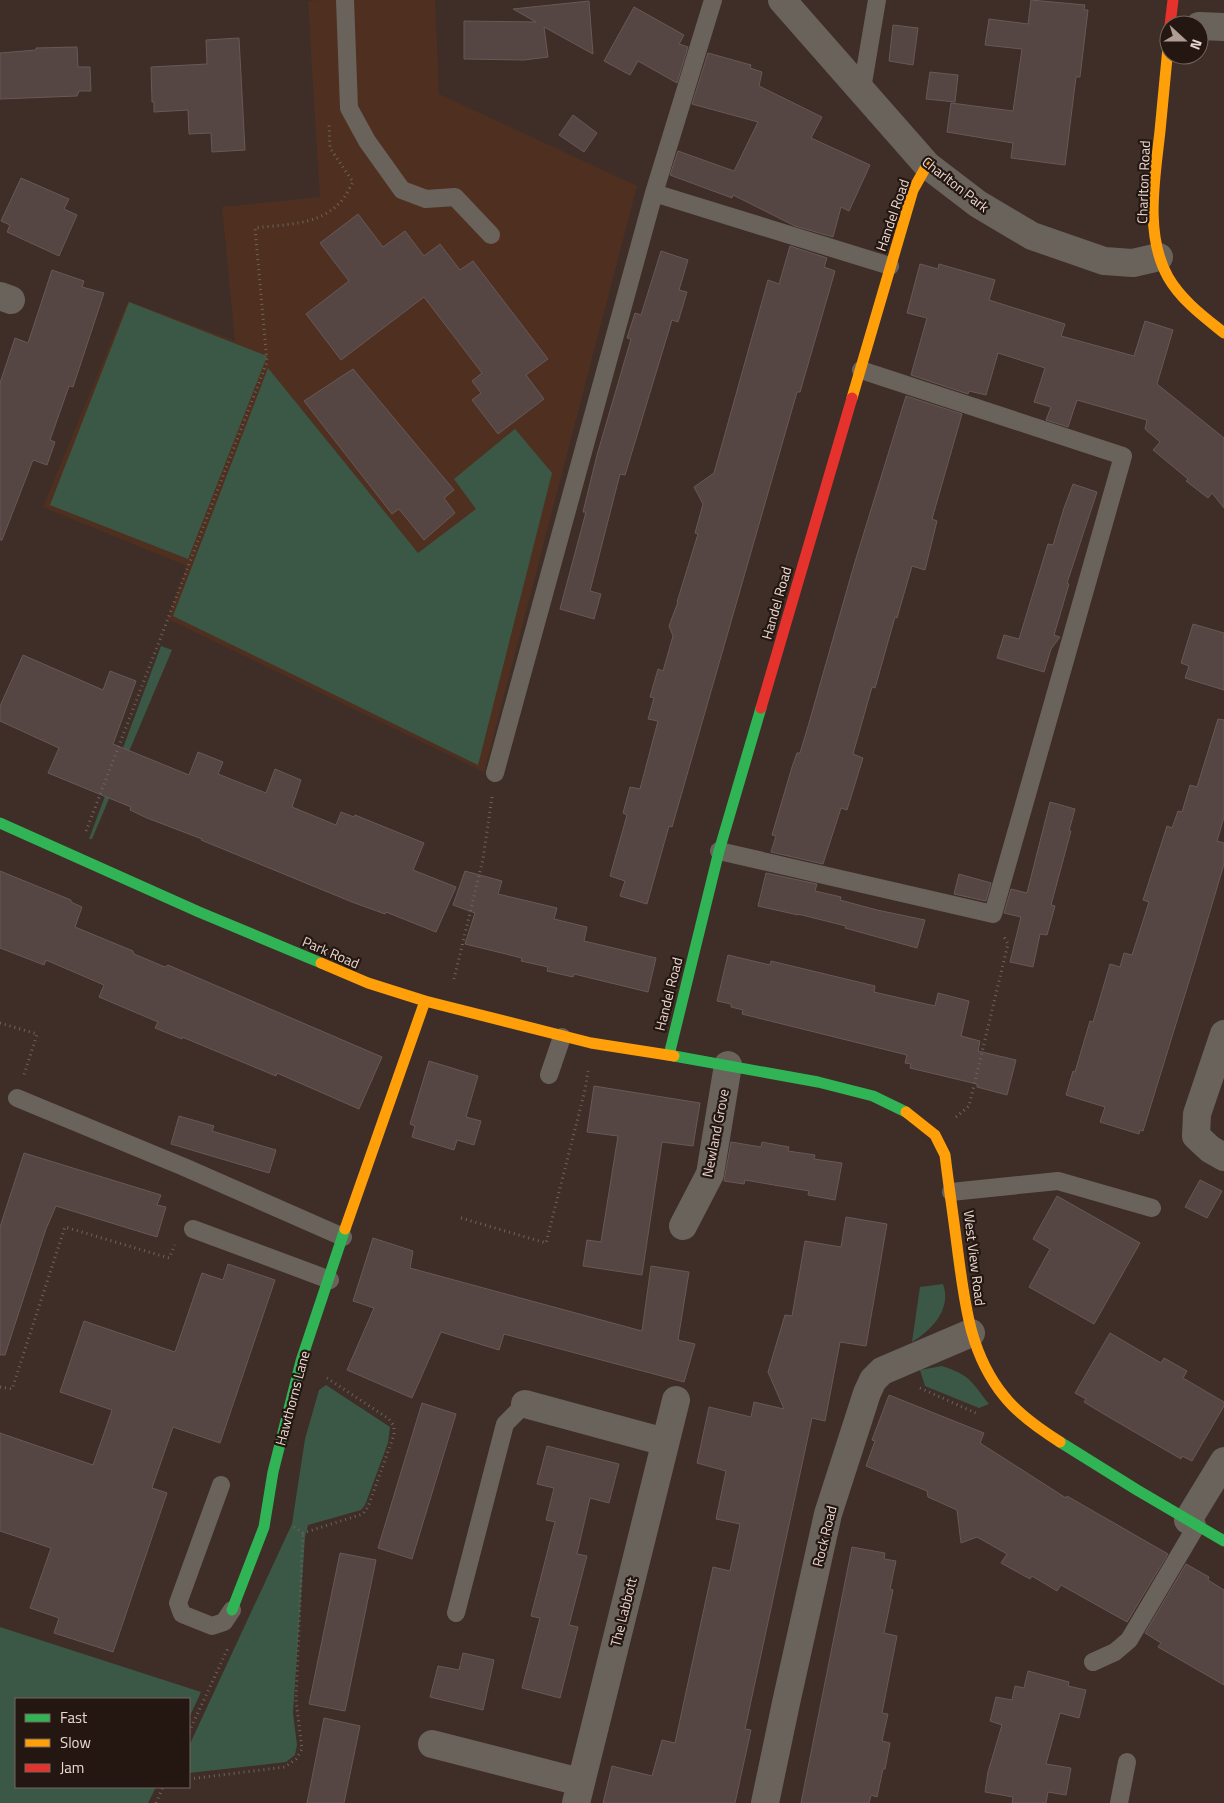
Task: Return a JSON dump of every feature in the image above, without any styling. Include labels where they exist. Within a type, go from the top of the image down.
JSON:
[{"type":"street","name":"Charlton Park","points":[[782,0],[927,165],[978,204],[1032,236],[1104,261],[1133,263],[1159,257]]},
{"type":"street","points":[[1171,15],[1173,0]]},
{"type":"street","points":[[1209,26],[1224,27]]},
{"type":"street","name":"Charlton Road","points":[[1166,65],[1154,187],[1155,226],[1159,257],[1167,277],[1180,294],[1224,334]]},
{"type":"street","name":"Handel Road","points":[[669,1055],[719,851],[913,190],[927,165]]},
{"type":"street","name":"Park Road","points":[[0,823],[199,912],[359,980],[425,1002],[562,1036],[591,1043],[669,1055]]},
{"type":"street","name":"Hawthorns Lane","points":[[232,1610],[264,1527],[268,1511],[272,1472],[301,1361],[330,1280],[375,1141],[425,1002]]},
{"type":"street","points":[[1224,1034],[1198,1114],[1196,1136],[1210,1149],[1224,1157]]},
{"type":"street","name":"West View Road","points":[[669,1055],[818,1082],[873,1096],[910,1114],[935,1135],[945,1155],[965,1307],[971,1333],[980,1359],[1004,1397],[1038,1428],[1224,1541]]},
{"type":"street","name":"Newland Grove","points":[[683,1226],[710,1174],[728,1065]]},
{"type":"street","points":[[882,1372],[971,1333]]},
{"type":"street","name":"Rock Road","points":[[765,1803],[828,1514],[867,1393],[873,1380],[882,1372]]},
{"type":"street","name":"The Labbott","points":[[432,1744],[578,1792],[676,1400]]},
{"type":"street","points":[[525,1404],[665,1442]]},
{"type":"street","points":[[1193,1523],[1224,1461]]},
{"type":"lane","points":[[345,0],[349,108],[367,141],[402,190],[426,198],[455,197],[491,235]]},
{"type":"lane","points":[[495,773],[654,193],[712,0]]},
{"type":"lane","points":[[862,89],[877,0]]},
{"type":"lane","points":[[654,193],[890,266]]},
{"type":"lane","points":[[719,851],[993,914],[1123,456],[860,370]]},
{"type":"lane","points":[[549,1075],[562,1036]]},
{"type":"lane","points":[[17,1098],[184,1167],[343,1237]]},
{"type":"lane","points":[[951,1192],[1058,1181],[1152,1208]]},
{"type":"lane","points":[[193,1229],[330,1280]]},
{"type":"lane","points":[[456,1613],[504,1424],[525,1404]]},
{"type":"lane","name":"Hawthorns Lane","points":[[221,1485],[178,1603],[182,1614],[212,1626],[224,1622],[232,1610]]},
{"type":"lane","points":[[1094,1662],[1115,1652],[1129,1640],[1193,1523]]},
{"type":"lane","points":[[1119,1803],[1127,1762]]},
{"type":"path","points":[[76,857],[267,362],[254,228],[307,222],[324,215],[342,200],[353,182],[330,148],[328,119]]},
{"type":"path","points":[[447,1007],[483,859],[495,773]]},
{"type":"path","points":[[935,1135],[968,1106],[1008,944],[993,914]]},
{"type":"path","points":[[0,1023],[37,1034],[17,1098]]},
{"type":"path","points":[[461,1218],[546,1244],[585,1090],[591,1043]]},
{"type":"path","points":[[0,1387],[12,1389],[65,1228],[169,1258],[182,1227],[193,1229]]},
{"type":"path","points":[[268,1511],[303,1532],[362,1514],[368,1507],[394,1435],[394,1426],[389,1419],[301,1361]]},
{"type":"path","points":[[882,1372],[982,1415]]},
{"type":"path","points":[[190,1779],[285,1767],[296,1759],[302,1749],[296,1700],[303,1532]]},
{"type":"path","points":[[190,1730],[230,1644],[232,1610]]},
{"type":"path","points":[[156,1803],[164,1788]]},
{"type":"shaded area","points":[[435,0],[439,94],[637,186],[484,772],[168,619],[187,566],[43,507],[128,301],[235,341],[222,207],[320,197],[308,1]]},
{"type":"green space","points":[[129,302],[267,356],[188,559],[50,505]]},
{"type":"green space","points":[[268,368],[418,553],[476,509],[454,479],[515,429],[552,473],[478,765],[173,616]]},
{"type":"green space","points":[[161,646],[172,650],[92,839],[89,839]]},
{"type":"green space","points":[[943,1284],[945,1302],[938,1318],[927,1331],[912,1342],[920,1287]]},
{"type":"green space","points":[[942,1366],[959,1372],[969,1380],[989,1404],[979,1408],[925,1386],[920,1370]]},
{"type":"green space","points":[[326,1385],[390,1427],[388,1443],[365,1505],[361,1510],[308,1525],[305,1537],[293,1713],[297,1745],[295,1755],[286,1762],[190,1773],[190,1744],[292,1524],[305,1439],[319,1390]]},
{"type":"green space","points":[[0,1627],[201,1692],[190,1716],[190,1698],[15,1698],[15,1788],[156,1788],[148,1803],[0,1803]]},
{"type":"building","points":[[1031,0],[1085,5],[1084,10],[1088,10],[1080,77],[1076,77],[1065,165],[1011,158],[1013,143],[947,132],[951,103],[1013,111],[1022,49],[985,45],[989,19],[1028,24]]},
{"type":"building","points":[[589,1],[593,54],[544,27],[548,57],[524,60],[464,59],[464,21],[536,22],[513,9]]},
{"type":"building","points":[[634,7],[684,35],[679,44],[688,47],[677,83],[638,61],[630,75],[604,61]]},
{"type":"building","points":[[893,25],[918,28],[913,65],[889,61]]},
{"type":"building","points":[[239,38],[245,150],[212,152],[211,133],[189,134],[188,110],[154,112],[151,67],[207,64],[206,40]]},
{"type":"building","points":[[77,47],[78,67],[90,67],[91,91],[79,91],[77,96],[0,99],[0,53],[36,50],[36,48]]},
{"type":"building","points":[[708,53],[751,65],[750,68],[762,72],[759,86],[822,117],[811,138],[870,165],[849,211],[841,207],[833,237],[795,226],[733,195],[732,198],[670,175],[678,151],[734,171],[758,122],[692,104]]},
{"type":"building","points":[[930,72],[958,75],[955,102],[926,99]]},
{"type":"building","points":[[573,115],[597,133],[584,152],[559,135]]},
{"type":"building","points":[[21,178],[69,199],[64,209],[77,215],[59,256],[7,232],[10,225],[1,221]]},
{"type":"building","points":[[358,214],[383,247],[405,231],[424,256],[440,244],[460,270],[473,261],[548,359],[526,375],[544,399],[498,434],[472,400],[481,393],[472,381],[482,373],[424,297],[341,360],[306,314],[349,281],[320,243]]},
{"type":"building","points":[[790,246],[827,258],[824,267],[835,271],[800,392],[797,392],[672,827],[669,826],[647,904],[620,896],[625,881],[610,876],[627,815],[623,813],[630,787],[640,789],[658,721],[648,719],[654,698],[650,697],[658,669],[663,671],[673,636],[669,626],[698,534],[695,533],[703,504],[694,487],[714,473],[768,280],[779,284]]},
{"type":"building","points":[[661,251],[688,260],[679,290],[687,292],[678,322],[672,320],[625,475],[620,474],[590,591],[601,594],[594,619],[560,609],[586,512],[583,512],[597,455],[631,339],[627,338],[635,313],[641,315]]},
{"type":"building","points":[[920,264],[938,269],[939,264],[995,280],[989,300],[1065,324],[1061,336],[1134,356],[1145,321],[1173,330],[1157,384],[1224,438],[1224,508],[1212,493],[1208,498],[1186,481],[1188,479],[1153,450],[1160,442],[1145,429],[1147,420],[1077,400],[1068,427],[1046,420],[1051,407],[1034,402],[1045,368],[998,353],[986,395],[969,391],[968,394],[911,375],[927,318],[907,313]]},
{"type":"building","points":[[52,270],[84,281],[82,287],[104,293],[73,387],[69,386],[50,440],[55,442],[47,465],[33,460],[2,540],[0,540],[0,383],[15,338],[28,343]]},
{"type":"building","points":[[353,369],[454,490],[444,498],[455,513],[424,540],[399,509],[392,514],[304,401]]},
{"type":"building","points":[[906,396],[962,414],[932,519],[937,521],[925,570],[912,566],[875,688],[872,687],[853,754],[863,758],[847,810],[841,808],[823,864],[771,852],[776,836],[772,835],[792,767],[797,753],[800,753],[854,565]]},
{"type":"building","points":[[1073,484],[1097,492],[1067,583],[1069,584],[1054,635],[1060,637],[1051,649],[1044,672],[997,658],[1004,635],[1019,639],[1048,544],[1053,545]]},
{"type":"building","points":[[1193,624],[1224,633],[1224,690],[1185,678],[1189,666],[1181,663]]},
{"type":"building","points":[[23,655],[103,690],[110,671],[136,681],[113,744],[189,775],[198,752],[223,762],[218,774],[266,793],[275,769],[301,780],[292,807],[336,825],[341,812],[354,817],[355,815],[424,843],[413,870],[456,887],[436,932],[386,912],[385,914],[352,902],[147,818],[130,810],[131,807],[48,773],[59,748],[0,721],[0,706]]},
{"type":"building","points":[[1218,719],[1224,720],[1224,817],[1217,841],[1224,843],[1224,864],[1143,1131],[1140,1130],[1139,1134],[1100,1122],[1105,1107],[1066,1095],[1090,1021],[1093,1022],[1110,964],[1120,967],[1124,953],[1132,955],[1149,902],[1143,900],[1167,826],[1172,828],[1178,811],[1182,812],[1190,785],[1197,787]]},
{"type":"building","points":[[1050,802],[1075,809],[1051,905],[1055,906],[1047,935],[1040,934],[1033,967],[1010,962],[1021,917],[1004,913],[1011,889],[1027,893]]},
{"type":"building","points":[[0,871],[71,900],[71,902],[82,907],[75,927],[133,951],[134,954],[165,967],[168,965],[382,1057],[359,1109],[277,1073],[276,1076],[182,1037],[182,1039],[155,1028],[158,1022],[99,997],[104,985],[46,960],[44,965],[0,948]]},
{"type":"building","points":[[465,871],[502,881],[498,894],[557,908],[554,919],[587,927],[584,941],[656,958],[648,992],[574,974],[573,977],[547,971],[548,967],[521,961],[522,958],[465,944],[475,913],[453,905]]},
{"type":"building","points":[[766,873],[817,884],[815,891],[841,897],[840,900],[925,920],[917,948],[845,928],[846,926],[758,906]]},
{"type":"building","points":[[959,874],[991,883],[986,901],[954,894]]},
{"type":"building","points":[[728,955],[770,965],[771,961],[875,986],[874,992],[935,1006],[938,993],[969,1001],[961,1036],[980,1041],[978,1051],[1016,1060],[1007,1095],[977,1087],[977,1084],[910,1068],[911,1064],[905,1063],[907,1055],[742,1014],[743,1010],[731,1007],[731,1004],[717,1001]]},
{"type":"building","points":[[429,1061],[478,1076],[466,1117],[481,1121],[474,1145],[457,1140],[454,1150],[412,1137],[415,1126],[410,1124]]},
{"type":"building","points":[[594,1086],[700,1103],[693,1146],[662,1142],[642,1275],[583,1266],[587,1240],[601,1242],[618,1136],[587,1132]]},
{"type":"building","points":[[179,1116],[214,1126],[212,1131],[276,1150],[269,1173],[171,1144]]},
{"type":"building","points":[[731,1142],[761,1147],[762,1142],[789,1147],[788,1151],[815,1155],[814,1159],[842,1163],[835,1200],[808,1195],[809,1191],[745,1180],[744,1184],[724,1181]]},
{"type":"building","points":[[24,1153],[161,1195],[157,1205],[166,1207],[157,1237],[56,1206],[46,1229],[5,1355],[0,1355],[0,1227]]},
{"type":"building","points":[[1200,1180],[1222,1191],[1207,1218],[1185,1207]]},
{"type":"building","points":[[1057,1196],[1140,1243],[1094,1324],[1029,1287],[1050,1249],[1033,1239]]},
{"type":"building","points":[[846,1217],[887,1224],[866,1346],[840,1342],[825,1421],[812,1418],[745,1729],[751,1730],[735,1803],[603,1803],[612,1766],[652,1776],[662,1740],[675,1743],[713,1567],[730,1571],[740,1524],[716,1519],[726,1471],[697,1463],[709,1407],[751,1417],[754,1402],[784,1409],[768,1372],[785,1315],[792,1316],[805,1241],[841,1247]]},
{"type":"building","points":[[373,1238],[413,1251],[410,1268],[642,1331],[651,1266],[689,1272],[678,1340],[695,1344],[684,1382],[504,1334],[499,1350],[441,1332],[412,1398],[347,1370],[374,1308],[353,1301]]},
{"type":"building","points":[[228,1264],[275,1280],[220,1443],[173,1427],[152,1488],[167,1493],[113,1652],[54,1633],[59,1618],[30,1608],[51,1548],[0,1531],[0,1433],[93,1465],[112,1410],[60,1392],[84,1321],[175,1352],[202,1273],[223,1280]]},
{"type":"building","points":[[1110,1333],[1161,1363],[1164,1358],[1187,1371],[1183,1378],[1224,1402],[1224,1406],[1192,1461],[1182,1456],[1181,1459],[1084,1402],[1086,1399],[1075,1393]]},
{"type":"building","points":[[889,1395],[984,1433],[980,1443],[1066,1498],[1067,1496],[1168,1554],[1127,1622],[1061,1585],[1057,1591],[1032,1576],[1030,1579],[1001,1563],[1007,1554],[977,1537],[961,1543],[957,1510],[928,1497],[927,1491],[866,1466],[875,1441],[872,1440]]},
{"type":"building","points":[[422,1403],[456,1414],[412,1559],[378,1548]]},
{"type":"building","points":[[547,1446],[619,1464],[609,1503],[590,1498],[577,1554],[587,1556],[569,1625],[578,1627],[560,1698],[522,1688],[540,1618],[531,1616],[555,1522],[546,1520],[554,1488],[537,1484]]},
{"type":"building","points":[[852,1547],[885,1553],[884,1559],[896,1561],[890,1589],[893,1590],[884,1633],[897,1636],[882,1713],[888,1714],[882,1741],[890,1743],[885,1769],[883,1769],[877,1797],[871,1795],[869,1803],[801,1803]]},
{"type":"building","points":[[340,1553],[376,1560],[345,1711],[309,1704]]},
{"type":"building","points":[[1186,1564],[1209,1577],[1208,1580],[1224,1590],[1224,1685],[1158,1647],[1161,1643],[1145,1633]]},
{"type":"building","points":[[463,1653],[494,1660],[483,1710],[430,1697],[438,1666],[459,1670]]},
{"type":"building","points":[[1028,1671],[1069,1682],[1068,1686],[1086,1690],[1079,1718],[1060,1713],[1046,1764],[1071,1768],[1066,1795],[1048,1792],[1046,1803],[1012,1803],[1013,1797],[985,1792],[988,1772],[1002,1725],[990,1721],[996,1697],[1012,1700],[1015,1686],[1024,1688]]},
{"type":"building","points":[[324,1718],[360,1726],[344,1803],[307,1803]]},
{"type":"traffic: fast","points":[[669,1055],[719,851],[761,708]]},
{"type":"traffic: fast","points":[[0,823],[199,912],[321,963]]},
{"type":"traffic: fast","points":[[674,1056],[818,1082],[873,1096],[906,1112]]},
{"type":"traffic: fast","points":[[232,1610],[264,1527],[273,1472],[301,1361],[345,1229]]},
{"type":"traffic: fast","points":[[1060,1442],[1224,1541]]},
{"type":"traffic: slow","points":[[1166,65],[1154,187],[1153,205],[1156,243],[1168,277],[1179,293],[1193,308],[1224,333]]},
{"type":"traffic: slow","points":[[852,398],[913,190],[927,165]]},
{"type":"traffic: slow","points":[[321,963],[368,983],[425,1001],[591,1043],[674,1056]]},
{"type":"traffic: slow","points":[[345,1229],[425,1001]]},
{"type":"traffic: slow","points":[[906,1112],[935,1135],[945,1155],[967,1310],[976,1346],[983,1363],[1010,1403],[1030,1421],[1060,1442]]},
{"type":"traffic: jam","points":[[1171,15],[1173,0]]},
{"type":"traffic: jam","points":[[761,708],[852,398]]}]
